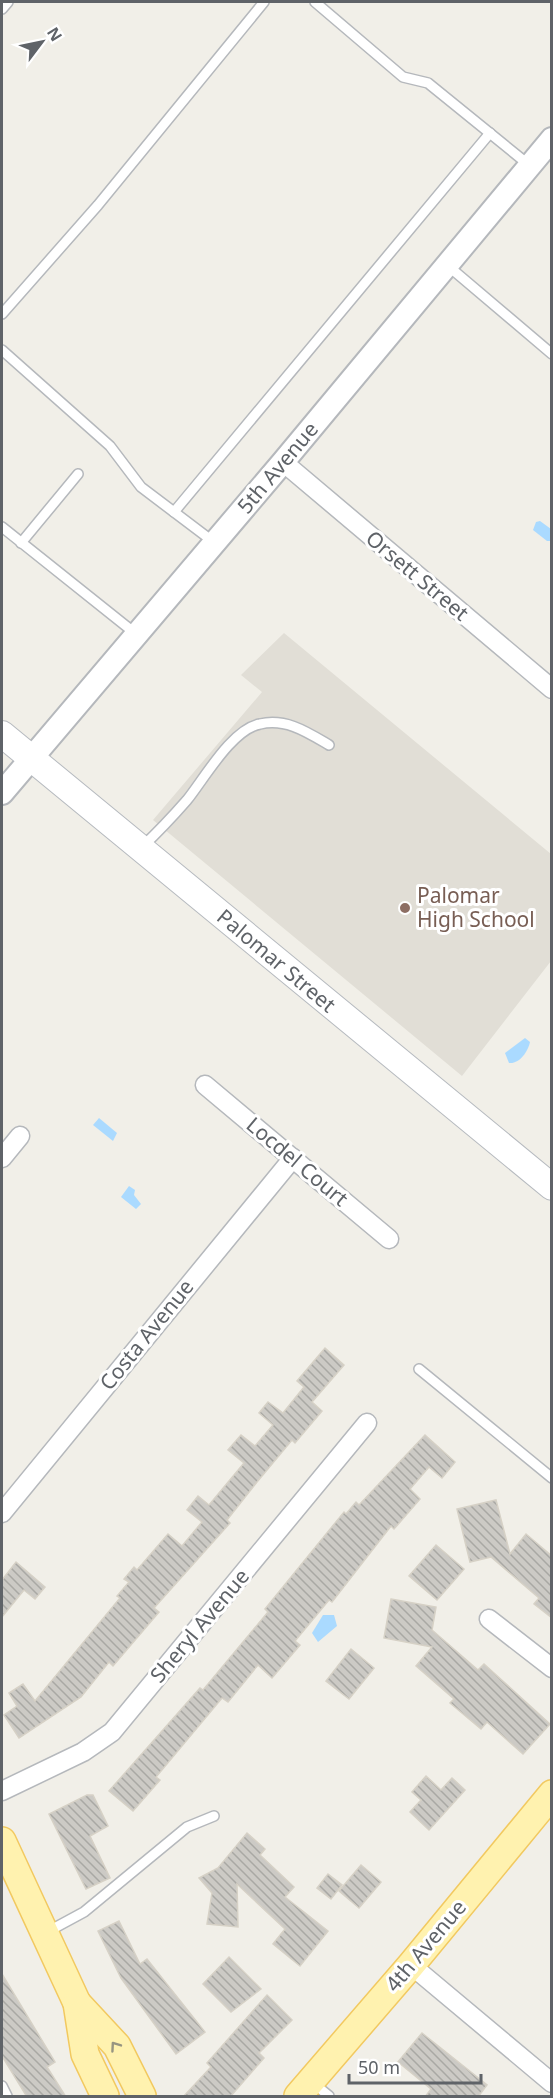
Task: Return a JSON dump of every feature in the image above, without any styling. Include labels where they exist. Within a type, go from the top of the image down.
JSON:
[{"type":"main road","name":"Palomar Street","points":[[2,734],[552,1187]]},
{"type":"main road","name":"4th Avenue","points":[[312,2091],[411,1965],[552,1794]]},
{"type":"main road","points":[[2,1841],[77,2003],[86,2054],[105,2097]]},
{"type":"main road","points":[[77,2003],[117,2046],[142,2097]]},
{"type":"street","name":"5th Avenue","points":[[2,793],[544,153]]},
{"type":"street","name":"Orsett Street","points":[[284,462],[552,689]]},
{"type":"street","name":"Locdel Court","points":[[205,1085],[389,1239]]},
{"type":"street","points":[[2,1158],[20,1136]]},
{"type":"street","name":"Costa Avenue","points":[[2,1513],[292,1158]]},
{"type":"street","name":"Sheryl Avenue","points":[[2,1791],[82,1752],[112,1732],[367,1424]]},
{"type":"street","points":[[489,1618],[552,1668]]},
{"type":"street","points":[[411,1965],[552,2083]]},
{"type":"lane","points":[[2,9],[8,2]]},
{"type":"lane","points":[[2,314],[98,205],[264,2]]},
{"type":"lane","points":[[315,2],[403,77],[428,83],[490,133],[544,153]]},
{"type":"lane","points":[[174,512],[490,133]]},
{"type":"lane","points":[[447,265],[552,354]]},
{"type":"lane","points":[[2,350],[110,446],[141,487],[215,543]]},
{"type":"lane","points":[[21,543],[78,474]]},
{"type":"lane","points":[[2,526],[138,635]]},
{"type":"lane","points":[[140,849],[187,799],[232,741],[258,724],[281,723],[302,729],[329,745]]},
{"type":"lane","points":[[419,1369],[552,1478]]},
{"type":"lane","points":[[45,1933],[84,1912],[187,1827],[214,1816]]},
{"type":"lane","points":[[2,2086],[7,2097]]},
{"type":"shaded area","name":"Palomar High School","points":[[284,633],[551,854],[551,961],[462,1076],[153,820],[262,692],[241,675]]},
{"type":"water","points":[[540,521],[551,529],[551,541],[547,541],[533,530],[536,522]]},
{"type":"water","points":[[525,1038],[530,1042],[525,1053],[517,1061],[509,1063],[505,1053]]},
{"type":"water","points":[[99,1118],[117,1133],[113,1141],[93,1125]]},
{"type":"water","points":[[129,1186],[135,1190],[134,1195],[141,1204],[136,1209],[121,1197]]},
{"type":"water","points":[[323,1615],[334,1615],[337,1626],[318,1642],[312,1633]]},
{"type":"building","points":[[325,1348],[344,1365],[312,1402],[322,1411],[295,1443],[292,1440],[257,1482],[227,1520],[230,1523],[154,1608],[159,1612],[113,1666],[109,1662],[81,1697],[19,1738],[4,1715],[17,1706],[9,1693],[23,1684],[35,1701],[120,1598],[117,1596],[129,1582],[124,1579],[134,1567],[137,1570],[168,1534],[182,1546],[202,1522],[187,1510],[198,1496],[209,1505],[244,1463],[228,1450],[241,1435],[255,1446],[273,1425],[259,1413],[268,1402],[283,1413],[304,1387],[297,1381]]},
{"type":"building","points":[[425,1435],[455,1462],[442,1478],[429,1467],[410,1489],[420,1499],[394,1529],[391,1526],[332,1602],[329,1600],[295,1641],[300,1645],[272,1678],[258,1665],[228,1702],[222,1698],[156,1777],[160,1780],[133,1811],[109,1791],[200,1688],[203,1690],[268,1612],[265,1609],[344,1512],[346,1514],[356,1502],[359,1505]]},
{"type":"building","points":[[496,1500],[510,1554],[526,1534],[552,1556],[552,1618],[534,1604],[539,1598],[491,1557],[470,1562],[457,1509]]},
{"type":"building","points":[[436,1545],[464,1569],[437,1600],[409,1576]]},
{"type":"building","points":[[16,1562],[45,1587],[35,1599],[24,1590],[2,1617],[2,1580]]},
{"type":"building","points":[[391,1599],[436,1607],[432,1630],[478,1670],[484,1664],[550,1724],[523,1754],[487,1722],[481,1729],[450,1703],[454,1699],[416,1666],[432,1647],[384,1638]]},
{"type":"building","points":[[351,1649],[374,1668],[349,1699],[326,1681]]},
{"type":"building","points":[[426,1776],[441,1790],[452,1778],[465,1790],[429,1830],[410,1812],[421,1800],[412,1792]]},
{"type":"building","points":[[87,1795],[93,1795],[108,1826],[90,1836],[110,1878],[86,1889],[49,1814]]},
{"type":"building","points":[[247,1833],[265,1849],[260,1855],[294,1887],[285,1897],[328,1931],[300,1966],[273,1944],[285,1929],[237,1884],[238,1927],[207,1924],[212,1893],[199,1878],[218,1868]]},
{"type":"building","points":[[361,1865],[381,1882],[359,1908],[339,1891]]},
{"type":"building","points":[[328,1874],[342,1885],[331,1899],[317,1888]]},
{"type":"building","points":[[119,1921],[140,1964],[147,1959],[205,2032],[176,2054],[121,1978],[98,1931]]},
{"type":"building","points":[[229,1957],[261,1989],[231,2012],[203,1984]]},
{"type":"building","points":[[2,1974],[55,2062],[47,2067],[66,2097],[27,2097],[2,2056]]},
{"type":"building","points":[[267,1995],[292,2020],[259,2053],[264,2058],[230,2097],[183,2097],[211,2067],[207,2063]]},
{"type":"building","points":[[422,2033],[487,2085],[478,2097],[425,2097],[431,2089],[398,2062]]},
{"type":"place","name":"Palomar High School","points":[[405,908]]}]
